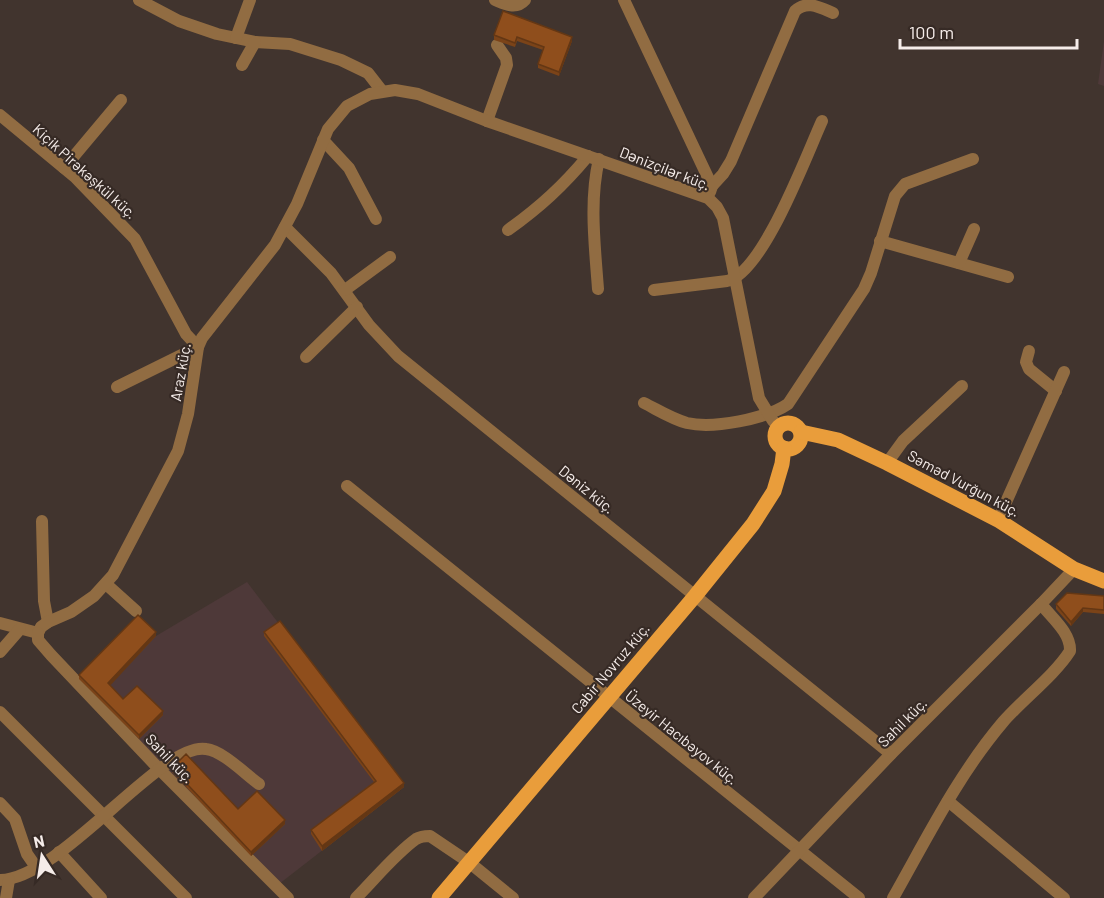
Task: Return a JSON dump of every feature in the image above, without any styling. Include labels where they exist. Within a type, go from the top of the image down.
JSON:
[{"type":"main road","points":[[783,424],[792,424],[801,432],[799,443],[795,447],[784,448],[777,441],[777,431],[783,424]]},
{"type":"main road","name":"Səməd Vurğun küç.","points":[[801,432],[838,440],[886,463],[998,520],[1074,569],[1104,581]]},
{"type":"main road","name":"Cabir Novruz küç.","points":[[440,898],[753,524],[767,503],[779,477],[784,448]]},
{"type":"street","points":[[139,0],[179,21],[236,39],[290,44],[341,60],[368,73],[382,91]]},
{"type":"street","points":[[236,39],[250,0]]},
{"type":"street","points":[[495,0],[513,6],[522,4],[525,0]]},
{"type":"street","points":[[624,0],[710,192]]},
{"type":"street","points":[[710,192],[730,160],[795,11],[801,6],[812,4],[833,13]]},
{"type":"street","points":[[242,65],[255,42]]},
{"type":"street","points":[[487,121],[507,65],[506,58],[497,45]]},
{"type":"street","name":"Dәnizçilәr küç.","points":[[382,91],[411,92],[594,158],[710,192],[723,218],[759,398],[768,414],[780,427]]},
{"type":"street","name":"Araz küç.","points":[[38,633],[41,627],[48,622],[83,604],[113,575],[178,451],[188,414],[198,347],[208,330],[258,268],[285,227],[328,129],[347,106],[357,99],[382,91]]},
{"type":"street","points":[[64,168],[121,100]]},
{"type":"street","name":"Kiçik Pirəkəşkül küç.","points":[[0,115],[64,168],[135,238],[186,334],[198,347]]},
{"type":"street","points":[[654,290],[735,279],[745,272],[758,256],[772,232],[822,121]]},
{"type":"street","points":[[323,140],[350,168],[376,219]]},
{"type":"street","points":[[508,230],[540,207],[594,158]]},
{"type":"street","points":[[594,158],[596,172],[594,236],[598,289]]},
{"type":"street","points":[[644,403],[676,419],[702,425],[719,424],[768,414],[788,404],[864,289],[895,195],[905,184],[973,159]]},
{"type":"street","name":"Dәniz küç.","points":[[285,227],[331,273],[369,325],[398,356],[891,754]]},
{"type":"street","points":[[959,263],[974,229]]},
{"type":"street","points":[[880,241],[1008,277]]},
{"type":"street","points":[[345,290],[390,257]]},
{"type":"street","points":[[306,357],[357,307]]},
{"type":"street","points":[[117,387],[198,347]]},
{"type":"street","points":[[1029,351],[1026,362],[1029,369],[1056,390]]},
{"type":"street","points":[[998,520],[1064,372]]},
{"type":"street","points":[[886,463],[903,441],[962,386]]},
{"type":"street","name":"Üzeyir Hacıbəyov küç.","points":[[348,486],[859,898]]},
{"type":"street","points":[[42,521],[44,601],[48,622]]},
{"type":"street","name":"Sahil küç.","points":[[754,898],[891,754],[1074,569]]},
{"type":"street","points":[[106,584],[136,611]]},
{"type":"street","points":[[893,898],[971,764],[1004,722],[1070,651],[1071,643],[1041,604]]},
{"type":"street","points":[[0,623],[38,633]]},
{"type":"street","points":[[0,652],[20,629]]},
{"type":"street","name":"Sahil küç.","points":[[38,633],[39,640],[51,655],[160,770],[288,898]]},
{"type":"street","points":[[0,712],[186,898]]},
{"type":"street","points":[[6,898],[5,880],[36,867],[59,852],[160,770],[190,750],[207,749],[216,752],[259,784]]},
{"type":"street","points":[[948,801],[1064,898]]},
{"type":"street","points":[[0,803],[15,819],[27,854],[36,867]]},
{"type":"street","points":[[356,898],[417,838],[424,836],[430,836],[470,863],[513,898]]},
{"type":"street","points":[[59,852],[101,898]]},
{"type":"shaded area","points":[[1104,41],[1104,86],[1098,84]]},
{"type":"shaded area","points":[[247,582],[404,787],[279,884],[79,679],[138,620],[156,636]]},
{"type":"building","points":[[503,11],[572,37],[559,72],[538,64],[544,47],[517,37],[515,43],[494,35]]},
{"type":"building","points":[[1067,593],[1104,596],[1104,610],[1083,608],[1071,622],[1056,604]]},
{"type":"building","points":[[138,615],[156,632],[108,683],[123,699],[137,686],[163,711],[139,735],[79,675]]},
{"type":"building","points":[[280,621],[404,783],[322,846],[311,830],[376,781],[264,632]]},
{"type":"building","points":[[186,754],[238,809],[257,791],[285,820],[251,852],[172,768]]}]
